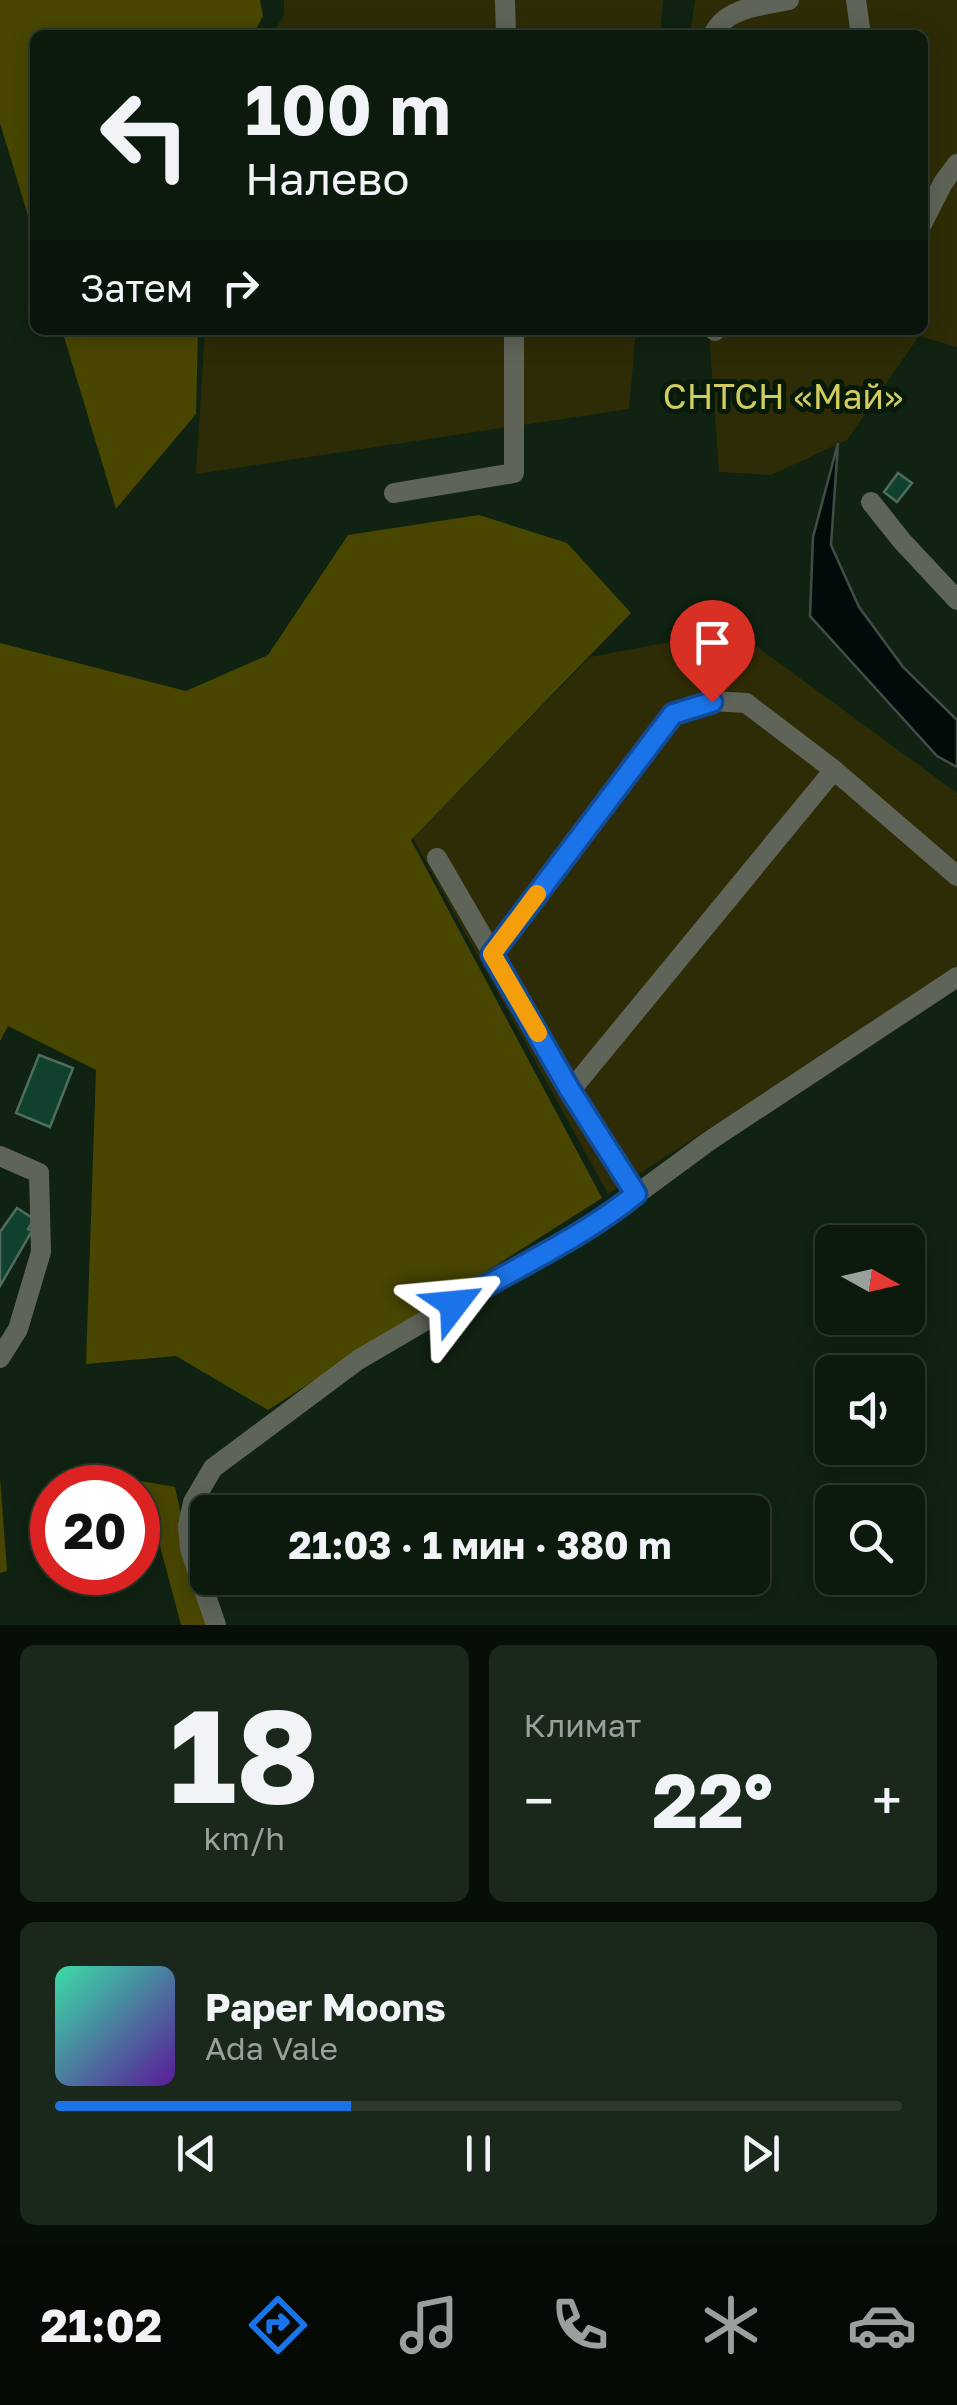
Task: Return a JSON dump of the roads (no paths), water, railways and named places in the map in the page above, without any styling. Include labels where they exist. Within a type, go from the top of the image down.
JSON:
[{"type":"street","points":[[505,0],[506,30]]},
{"type":"street","points":[[715,30],[733,12],[789,0]]},
{"type":"street","points":[[856,0],[860,30]]},
{"type":"street","points":[[928,212],[957,164]]},
{"type":"street","points":[[394,493],[514,473],[514,335]]},
{"type":"street","points":[[870,502],[957,600]]},
{"type":"street","points":[[492,954],[673,714],[712,702],[746,703],[834,770],[957,876]]},
{"type":"street","points":[[570,1090],[834,770]]},
{"type":"street","points":[[437,858],[570,1090],[636,1194]]},
{"type":"street","points":[[216,1625],[190,1549],[188,1525],[192,1502],[213,1468],[358,1360],[544,1255],[618,1208],[710,1141],[957,977]]},
{"type":"street","points":[[0,1156],[39,1173],[42,1252],[18,1329],[0,1358]]},
{"type":"park label","name":"СНТСН «Май»","points":[[783,397]]}]
